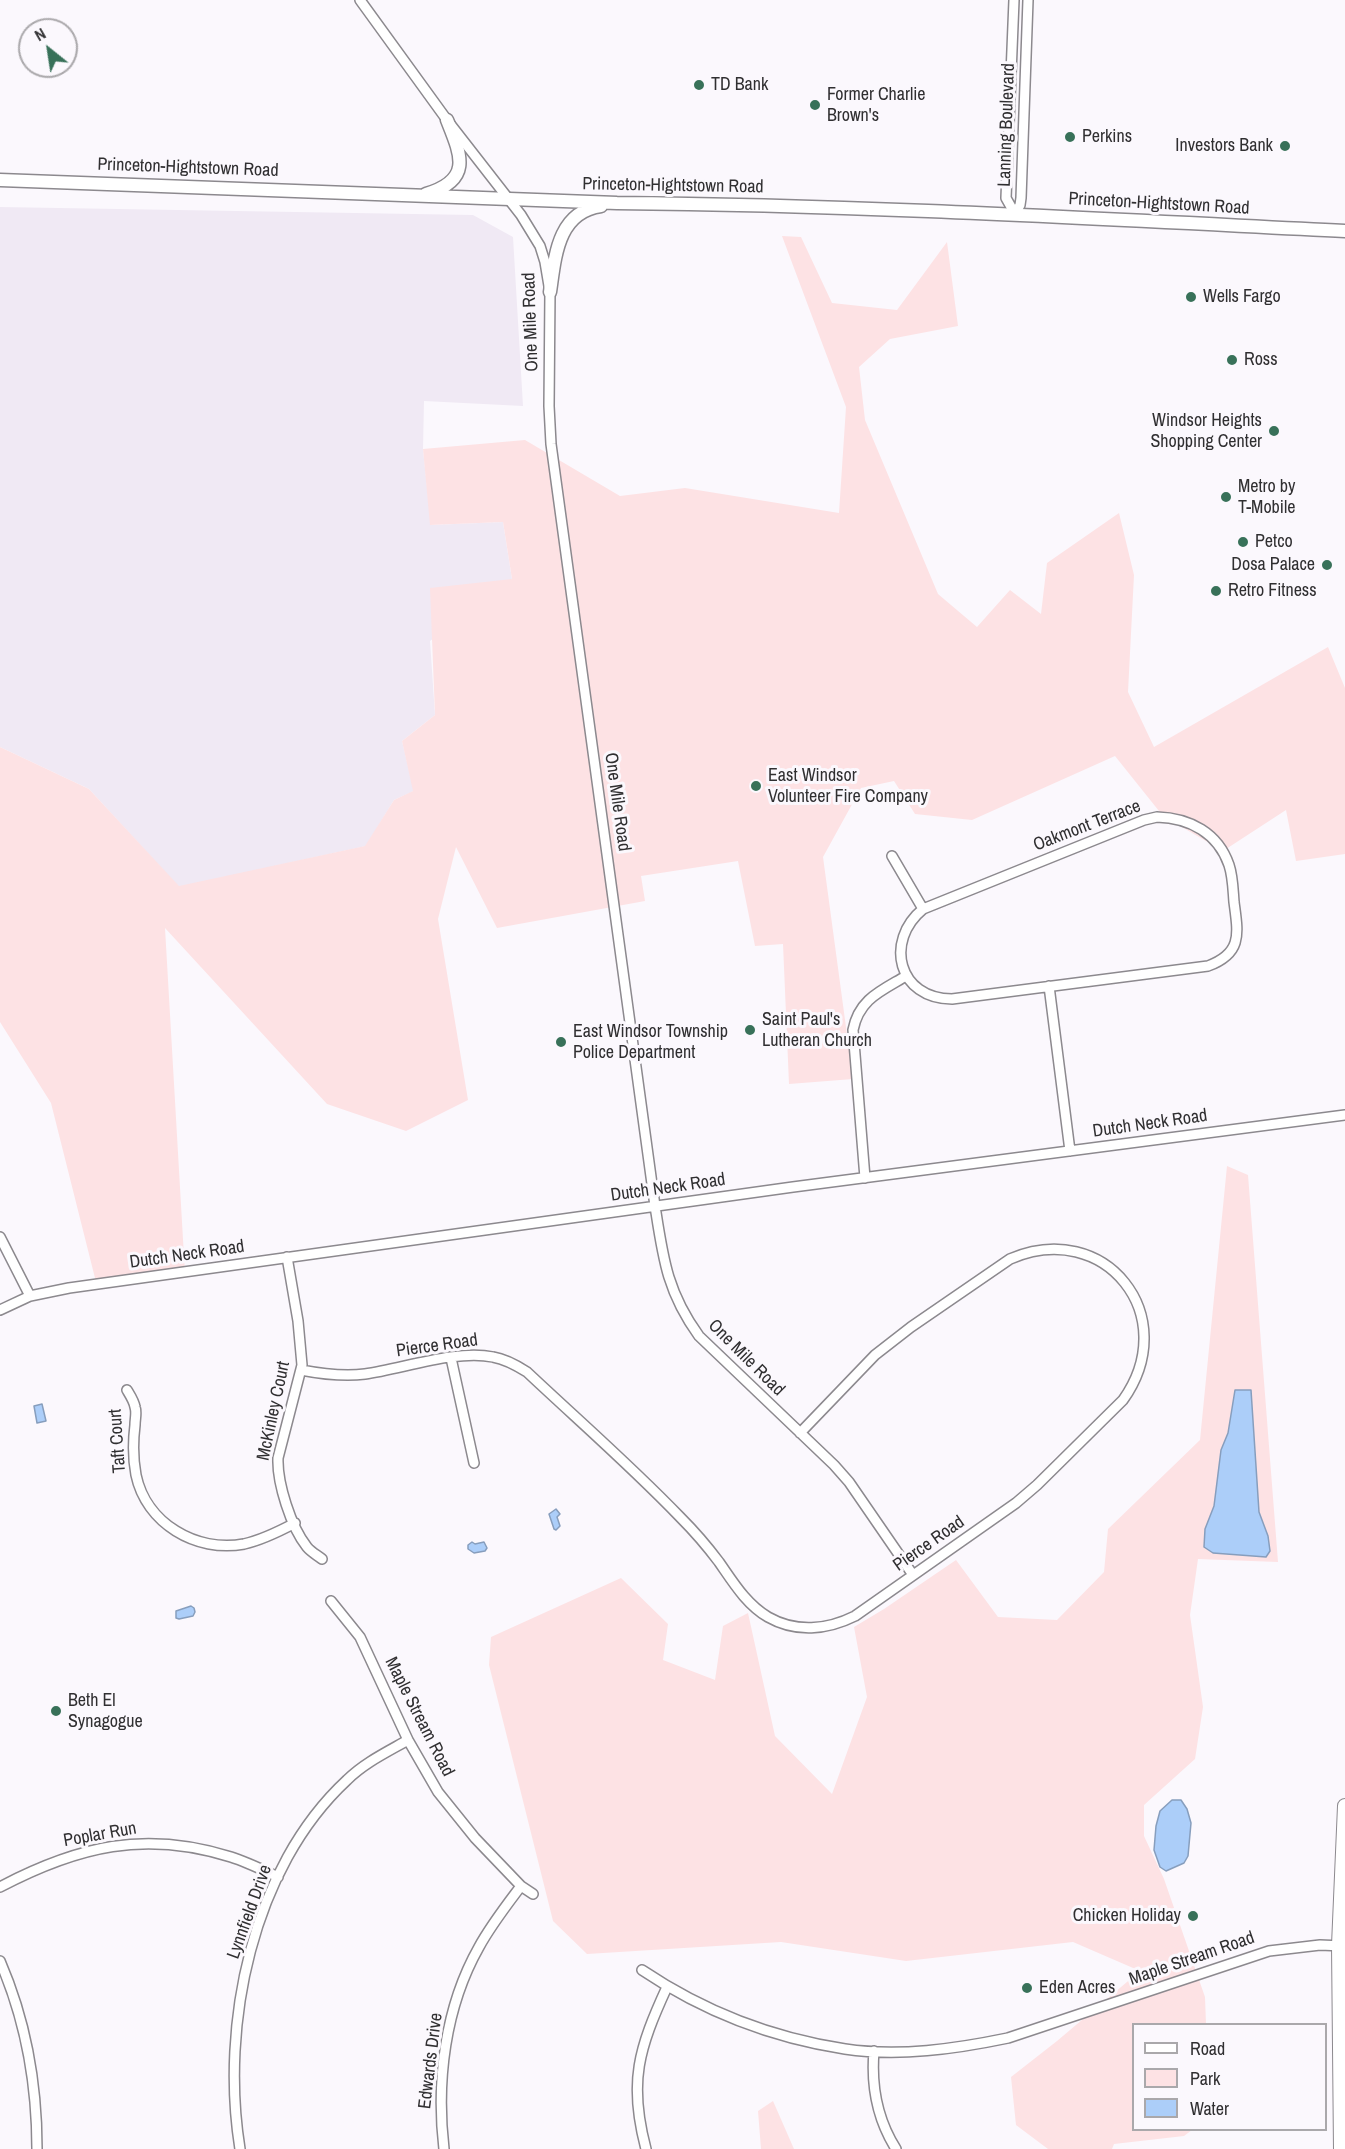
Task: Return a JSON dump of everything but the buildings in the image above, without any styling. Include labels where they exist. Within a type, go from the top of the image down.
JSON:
[{"type":"highway","points":[[1341,2149],[1345,1806]]},
{"type":"main road","points":[[418,196],[450,183],[459,167],[458,148],[447,120]]},
{"type":"main road","name":"Princeton-Hightstown Road","points":[[0,180],[617,203],[1015,214],[1345,231]]},
{"type":"main road","points":[[550,292],[557,246],[567,225],[584,211],[596,206],[617,203]]},
{"type":"street","name":"One Mile Road","points":[[360,0],[447,120],[532,231],[545,262],[550,292],[551,444],[655,1206],[669,1280],[686,1318],[707,1345],[834,1465],[849,1482],[914,1575]]},
{"type":"street","name":"Lanning Boulevard","points":[[1014,0],[1006,198],[1015,214]]},
{"type":"street","name":"Lanning Boulevard","points":[[1015,214],[1020,205],[1028,0]]},
{"type":"street","name":"Oakmont Terrace","points":[[1172,818],[1199,827],[1225,855],[1231,875],[1238,933],[1236,942],[1226,957],[1208,966],[944,999],[920,990],[906,976],[902,965],[900,943],[909,923],[924,909],[1144,820],[1172,818]]},
{"type":"street","points":[[892,856],[924,909]]},
{"type":"street","points":[[865,1178],[853,1030],[855,1020],[859,1010],[870,998],[906,976]]},
{"type":"street","points":[[1049,986],[1070,1151]]},
{"type":"street","name":"Dutch Neck Road","points":[[0,1310],[30,1296],[69,1288],[375,1247],[655,1206],[1345,1115]]},
{"type":"street","points":[[0,1238],[30,1296]]},
{"type":"street","name":"Pierce Road","points":[[301,1370],[323,1374],[365,1374],[472,1355],[492,1356],[515,1365],[527,1372],[680,1517],[746,1598],[768,1617],[804,1628],[828,1627],[855,1616],[1016,1503],[1037,1485],[1127,1393],[1138,1374],[1145,1343],[1140,1310],[1125,1283],[1103,1263],[1077,1252],[1050,1249],[1010,1259],[875,1355],[800,1433]]},
{"type":"street","name":"McKinley Court","points":[[287,1257],[301,1343],[301,1370],[278,1458],[277,1471],[294,1523],[308,1549],[322,1559]]},
{"type":"street","points":[[451,1358],[474,1463]]},
{"type":"street","name":"Taft Court","points":[[127,1390],[135,1406],[136,1414],[133,1451],[139,1486],[147,1502],[167,1525],[200,1542],[230,1545],[261,1539],[294,1523]]},
{"type":"street","name":"Maple Stream Road","points":[[331,1601],[360,1637],[408,1740],[438,1792],[457,1818],[521,1886],[533,1894]]},
{"type":"street","name":"Lynnfield Drive","points":[[240,2149],[234,2069],[240,2003],[254,1938],[278,1877],[331,1795],[364,1766],[408,1740]]},
{"type":"street","name":"Poplar Run","points":[[0,1887],[33,1870],[75,1854],[140,1843],[165,1844],[213,1852],[234,1858],[278,1877]]},
{"type":"street","name":"Edwards Drive","points":[[444,2149],[440,2112],[441,2088],[453,2012],[478,1949],[521,1886]]},
{"type":"street","name":"Maple Stream Road","points":[[642,1970],[667,1987],[707,2008],[768,2030],[835,2047],[874,2051],[944,2049],[1008,2038],[1040,2029],[1248,1956],[1290,1947],[1342,1946]]},
{"type":"street","points":[[0,1961],[26,2035],[34,2091],[37,2149]]},
{"type":"street","points":[[646,2149],[638,2109],[638,2070],[646,2033],[667,1987]]},
{"type":"street","points":[[874,2051],[873,2088],[877,2108],[896,2149]]},
{"type":"shaded area","points":[[0,207],[473,215],[513,237],[523,406],[424,401],[423,449],[431,525],[503,522],[512,579],[430,641],[435,715],[402,741],[414,791],[394,800],[366,846],[179,887],[89,789],[0,747]]},
{"type":"green space","points":[[782,236],[801,237],[832,303],[897,310],[947,242],[958,326],[890,339],[859,367],[865,420],[938,594],[977,627],[1010,590],[1041,614],[1047,563],[1119,513],[1134,575],[1128,692],[1154,747],[1328,647],[1345,688],[1345,854],[1296,861],[1286,810],[1223,851],[1163,816],[1115,756],[972,820],[915,814],[894,781],[861,788],[823,857],[853,1079],[789,1084],[783,944],[755,946],[738,861],[641,876],[645,901],[497,928],[456,847],[438,919],[468,1100],[406,1131],[327,1104],[165,928],[185,1274],[97,1286],[51,1103],[0,1022],[0,747],[89,789],[179,886],[365,846],[394,800],[413,791],[402,741],[435,715],[430,588],[512,579],[503,522],[430,525],[423,449],[525,440],[620,496],[685,488],[839,513],[846,407]]},
{"type":"green space","points":[[1227,1166],[1248,1175],[1278,1562],[1198,1559],[1190,1615],[1203,1707],[1195,1759],[1144,1805],[1144,1836],[1164,1879],[1205,1997],[1206,2023],[1132,2023],[1132,2131],[1191,2131],[1184,2136],[1114,2144],[1112,2149],[1048,2149],[1016,2125],[1011,2077],[1140,1971],[1073,1942],[906,1961],[781,1942],[587,1954],[553,1921],[489,1665],[491,1637],[621,1578],[668,1624],[663,1660],[715,1680],[723,1626],[748,1613],[775,1736],[832,1794],[867,1697],[854,1627],[956,1560],[998,1617],[1057,1620],[1104,1572],[1108,1529],[1200,1440]]},
{"type":"green space","points":[[773,2101],[794,2149],[761,2149],[758,2111]]},
{"type":"water","points":[[1235,1390],[1251,1390],[1259,1512],[1268,1536],[1270,1551],[1266,1557],[1213,1553],[1204,1547],[1205,1529],[1214,1506],[1221,1450],[1228,1433]]},
{"type":"water","points":[[42,1404],[46,1421],[37,1423],[34,1406]]},
{"type":"water","points":[[556,1509],[560,1514],[557,1517],[560,1526],[556,1530],[549,1514]]},
{"type":"water","points":[[472,1542],[475,1544],[484,1542],[487,1548],[485,1551],[474,1553],[468,1549],[468,1545]]},
{"type":"water","points":[[191,1606],[195,1612],[193,1616],[176,1618],[176,1611]]},
{"type":"water","points":[[1172,1800],[1181,1800],[1187,1809],[1191,1823],[1188,1856],[1184,1863],[1166,1871],[1160,1867],[1154,1850],[1156,1826],[1160,1811]]},
{"type":"place","name":"TD Bank","points":[[699,85]]},
{"type":"place","name":"Former Charlie Brown's","points":[[815,105]]},
{"type":"place","name":"Perkins","points":[[1070,137]]},
{"type":"place","name":"Investors Bank","points":[[1285,146]]},
{"type":"place","name":"Wells Fargo","points":[[1191,297]]},
{"type":"place","name":"Ross","points":[[1232,360]]},
{"type":"place","name":"Windsor Heights Shopping Center","points":[[1274,431]]},
{"type":"place","name":"Metro by T-Mobile","points":[[1226,497]]},
{"type":"place","name":"Petco","points":[[1243,542]]},
{"type":"place","name":"Dosa Palace","points":[[1327,565]]},
{"type":"place","name":"Retro Fitness","points":[[1216,591]]},
{"type":"place","name":"East Windsor Volunteer Fire Company","points":[[756,786]]},
{"type":"place","name":"Saint Paul's Lutheran Church","points":[[750,1030]]},
{"type":"place","name":"East Windsor Township Police Department","points":[[561,1042]]},
{"type":"place","name":"Beth El Synagogue","points":[[56,1711]]},
{"type":"place","name":"Chicken Holiday","points":[[1193,1916]]},
{"type":"place","name":"Eden Acres","points":[[1027,1988]]}]
